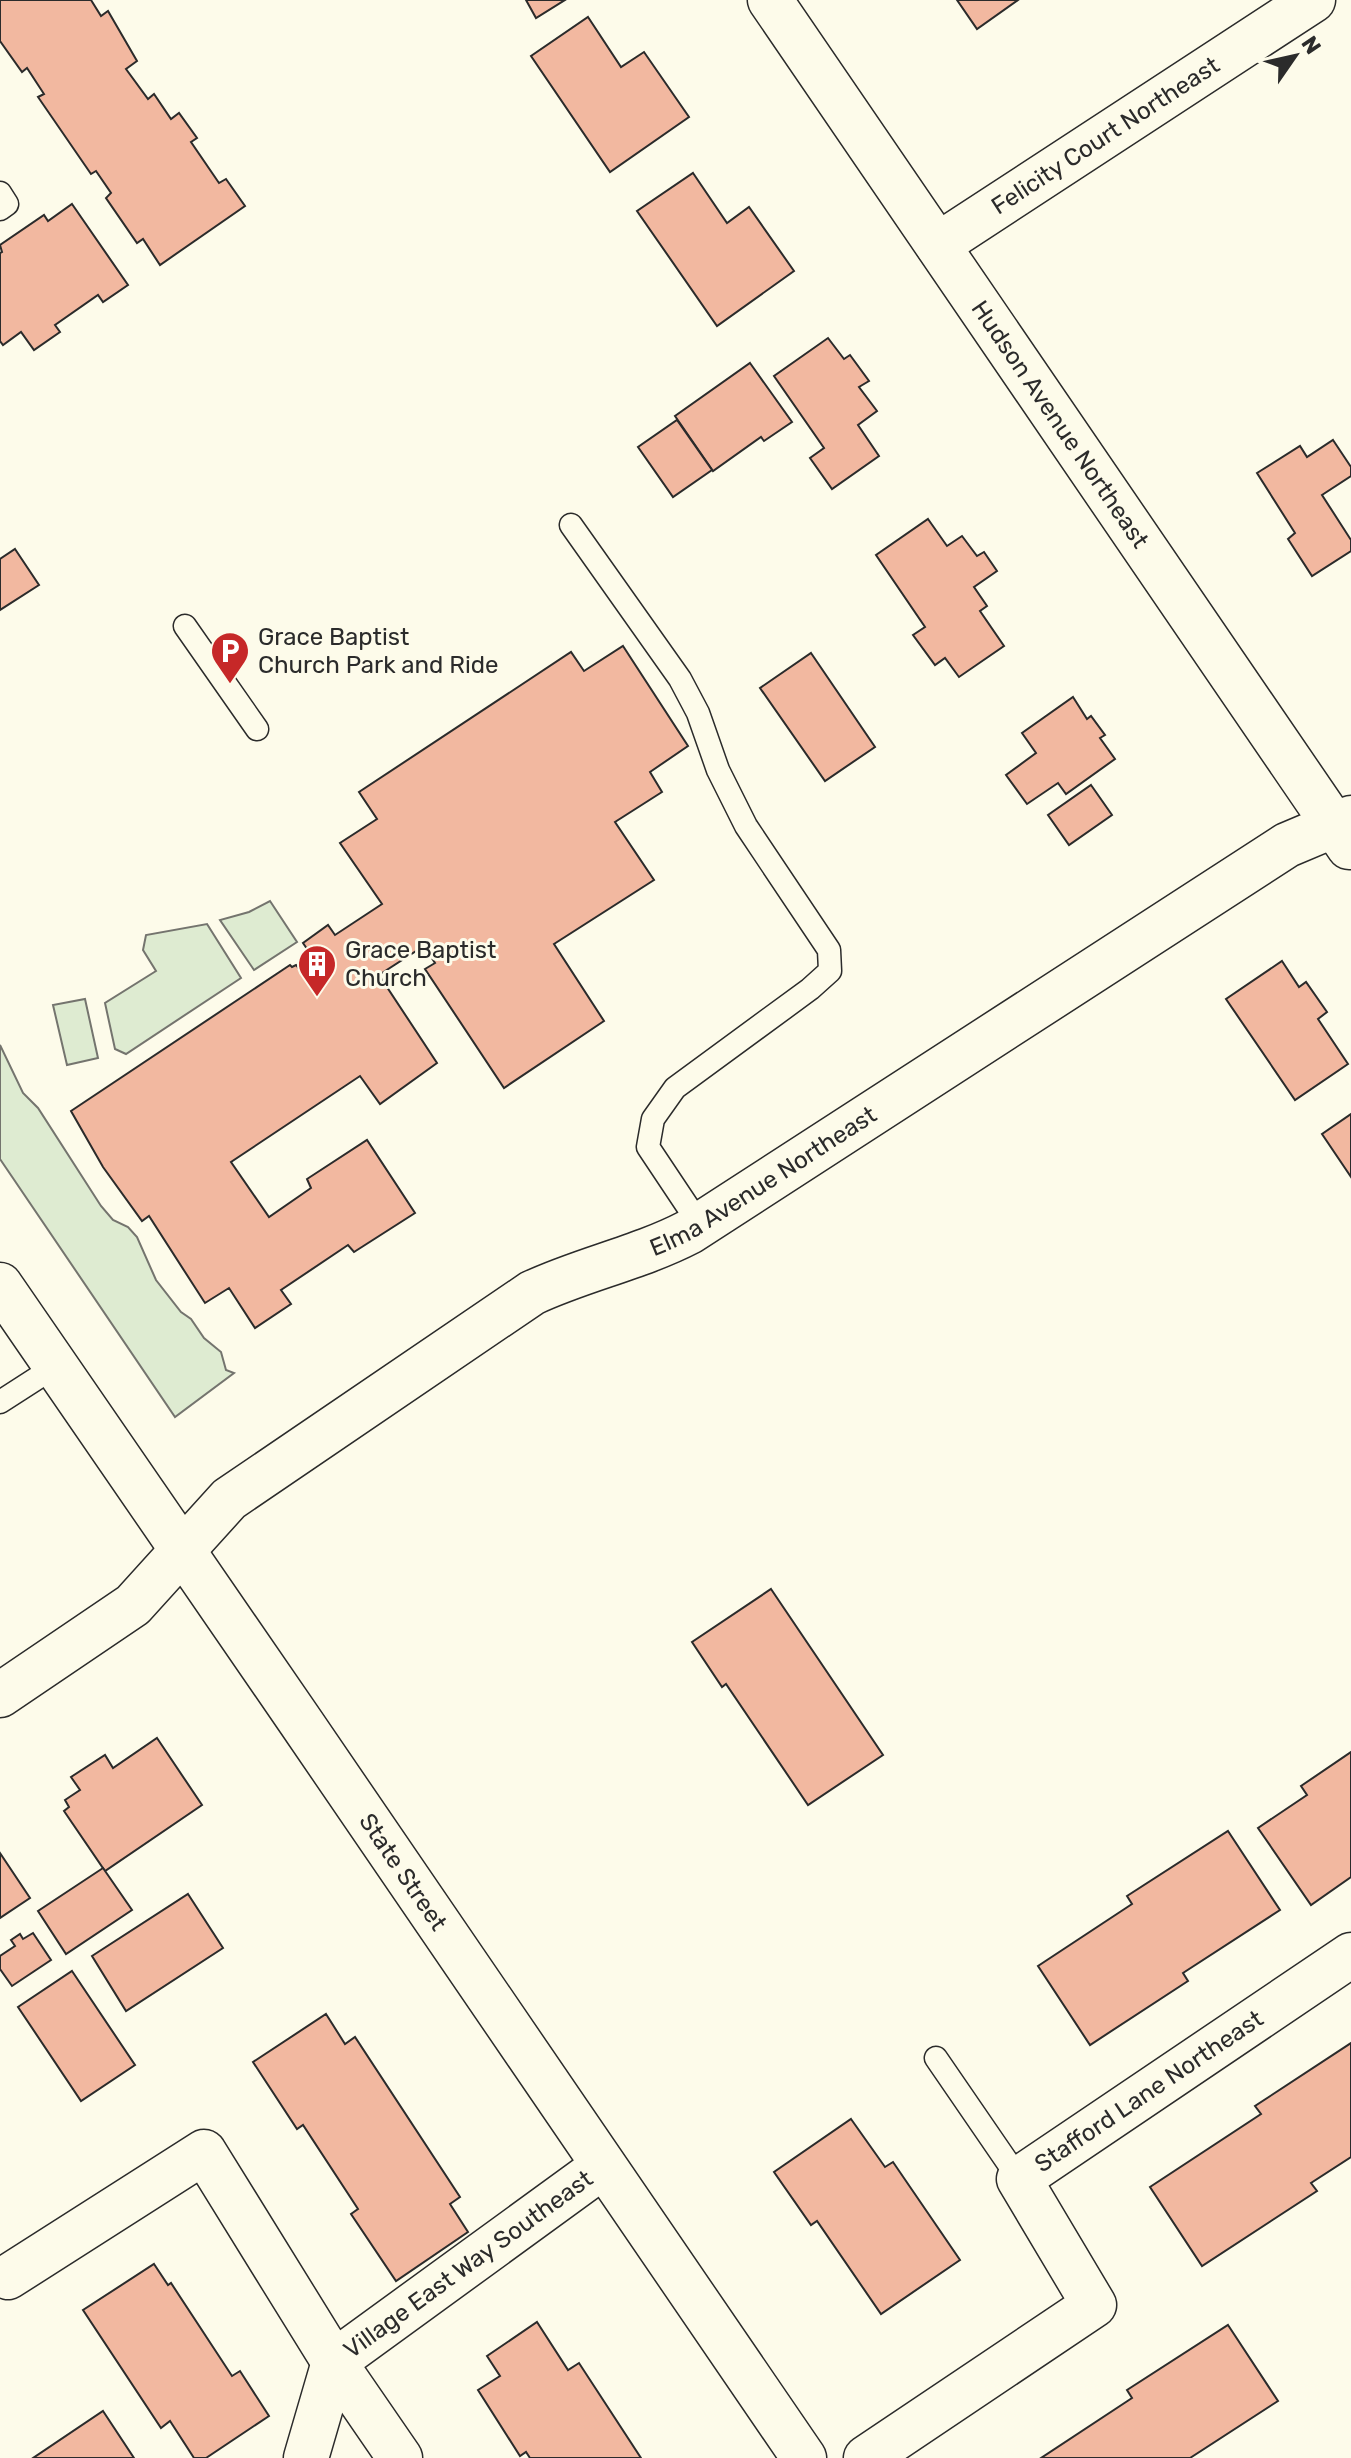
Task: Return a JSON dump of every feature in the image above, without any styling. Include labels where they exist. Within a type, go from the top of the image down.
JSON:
[{"type":"street","name":"Hudson Avenue Northeast","points":[[770,0],[1345,831]]},
{"type":"street","name":"Felicity Court Northeast","points":[[938,245],[1313,0]]},
{"type":"street","name":"Elma Avenue Northeast","points":[[0,1695],[133,1605],[229,1499],[532,1293],[559,1280],[664,1245],[700,1225],[1287,845],[1345,831]]},
{"type":"street","name":"State Street","points":[[0,1285],[184,1549],[602,2167],[804,2458]]},
{"type":"street","name":"Stafford Lane Northeast","points":[[866,2458],[1094,2305],[1019,2179],[1351,1955]]},
{"type":"street","name":"Village East Way Southeast","points":[[8,2277],[204,2152],[334,2362],[400,2458]]},
{"type":"street","name":"Village East Way Southeast","points":[[306,2458],[334,2362],[602,2167]]},
{"type":"lane","points":[[0,193],[7,204],[0,209]]},
{"type":"lane","points":[[571,525],[680,679],[698,713],[718,770],[746,826],[829,950],[830,971],[675,1088],[653,1119],[648,1147],[700,1225]]},
{"type":"lane","points":[[185,626],[257,729]]},
{"type":"lane","points":[[0,1402],[56,1366]]},
{"type":"lane","points":[[936,2058],[1019,2179]]},
{"type":"green space","points":[[270,901],[297,942],[254,970],[220,920],[249,912]]},
{"type":"green space","points":[[207,924],[241,978],[126,1054],[115,1049],[105,1003],[156,971],[143,950],[146,935]]},
{"type":"green space","points":[[85,999],[98,1058],[67,1065],[53,1005]]},
{"type":"green space","points":[[0,1045],[23,1093],[38,1108],[101,1206],[113,1220],[128,1227],[137,1237],[156,1280],[204,1338],[221,1352],[226,1370],[234,1373],[175,1417],[0,1159]]},
{"type":"building","points":[[0,0],[91,0],[101,16],[108,11],[137,61],[126,69],[148,99],[154,94],[171,119],[179,113],[197,138],[191,142],[219,183],[226,179],[245,206],[160,265],[143,239],[137,243],[106,198],[111,193],[96,171],[91,174],[38,97],[44,94],[27,68],[22,72],[0,41]]},
{"type":"building","points":[[526,0],[565,0],[536,18]]},
{"type":"building","points":[[957,0],[1018,0],[977,29]]},
{"type":"building","points":[[588,17],[621,67],[644,52],[689,117],[610,172],[531,56]]},
{"type":"building","points":[[693,173],[727,223],[749,207],[794,271],[717,326],[637,211]]},
{"type":"building","points":[[72,204],[128,285],[103,302],[98,295],[55,325],[60,332],[34,350],[21,332],[3,345],[0,341],[0,245],[44,215],[48,221]]},
{"type":"building","points":[[828,338],[844,359],[850,355],[869,381],[859,387],[877,411],[858,425],[879,456],[832,489],[810,458],[824,448],[774,376]]},
{"type":"building","points":[[750,363],[792,422],[764,441],[761,437],[713,471],[675,416]]},
{"type":"building","points":[[677,420],[712,470],[673,497],[638,447]]},
{"type":"building","points":[[1333,440],[1351,467],[1351,476],[1322,495],[1351,540],[1351,551],[1312,576],[1288,539],[1295,533],[1257,473],[1300,446],[1307,457]]},
{"type":"building","points":[[928,519],[947,546],[962,536],[977,556],[984,552],[997,571],[974,587],[987,606],[980,611],[1004,646],[959,677],[945,658],[935,665],[913,635],[925,627],[876,555]]},
{"type":"building","points":[[15,549],[39,585],[0,610],[0,559]]},
{"type":"building","name":"Grace Baptist Church","points":[[623,646],[688,746],[650,772],[662,792],[615,822],[654,880],[554,944],[604,1021],[504,1088],[425,969],[435,963],[424,946],[379,975],[437,1063],[380,1104],[360,1076],[231,1162],[269,1217],[311,1188],[307,1179],[367,1140],[415,1213],[354,1252],[348,1245],[281,1290],[291,1304],[255,1328],[229,1288],[205,1303],[149,1216],[142,1221],[103,1167],[71,1111],[290,965],[296,965],[302,972],[316,962],[303,943],[328,925],[335,935],[382,904],[340,843],[377,819],[359,792],[571,652],[584,671]]},
{"type":"building","points":[[811,653],[875,747],[825,781],[760,688]]},
{"type":"building","points":[[1073,697],[1087,719],[1091,716],[1105,735],[1100,738],[1115,759],[1066,794],[1058,783],[1027,804],[1006,775],[1036,753],[1022,733]]},
{"type":"building","points":[[1091,785],[1112,815],[1069,845],[1048,815]]},
{"type":"building","points":[[1282,961],[1299,987],[1306,982],[1327,1012],[1318,1019],[1348,1064],[1295,1100],[1226,999]]},
{"type":"building","points":[[1351,1114],[1351,1177],[1322,1134]]},
{"type":"building","points":[[771,1589],[883,1755],[808,1805],[726,1684],[722,1687],[692,1642]]},
{"type":"building","points":[[157,1738],[202,1805],[105,1871],[64,1811],[69,1807],[65,1800],[80,1790],[71,1777],[105,1755],[113,1768]]},
{"type":"building","points":[[1351,1752],[1351,1877],[1311,1905],[1258,1828],[1307,1795],[1301,1786]]},
{"type":"building","points":[[1228,1831],[1280,1910],[1183,1973],[1188,1981],[1090,2045],[1038,1966],[1132,1904],[1127,1896]]},
{"type":"building","points":[[0,1853],[30,1898],[0,1918]]},
{"type":"building","points":[[103,1868],[132,1910],[66,1954],[38,1911]]},
{"type":"building","points":[[188,1894],[223,1948],[126,2011],[92,1956]]},
{"type":"building","points":[[33,1933],[51,1960],[12,1986],[0,1969],[0,1956],[15,1946],[11,1940],[20,1934],[23,1939]]},
{"type":"building","points":[[72,1971],[135,2065],[81,2101],[18,2007]]},
{"type":"building","points":[[326,2014],[345,2044],[355,2037],[460,2197],[450,2204],[468,2232],[396,2281],[351,2214],[358,2209],[303,2125],[297,2129],[253,2062]]},
{"type":"building","points":[[1351,2043],[1351,2157],[1311,2183],[1317,2191],[1202,2266],[1150,2187],[1261,2114],[1255,2106]]},
{"type":"building","points":[[851,2119],[885,2167],[893,2162],[960,2260],[881,2314],[817,2221],[811,2225],[774,2172]]},
{"type":"building","points":[[154,2264],[168,2285],[171,2283],[232,2376],[240,2371],[269,2416],[206,2458],[194,2458],[170,2421],[161,2428],[83,2310]]},
{"type":"building","points":[[537,2322],[568,2370],[579,2363],[641,2458],[530,2458],[526,2452],[520,2456],[478,2390],[500,2376],[487,2356]]},
{"type":"building","points":[[1228,2325],[1278,2401],[1190,2458],[1041,2458],[1132,2398],[1127,2390]]},
{"type":"building","points":[[103,2411],[134,2458],[33,2458]]},
{"type":"place","name":"Grace Baptist Church Park and Ride","points":[[230,685]]},
{"type":"place","name":"Grace Baptist Church","points":[[317,998]]}]
